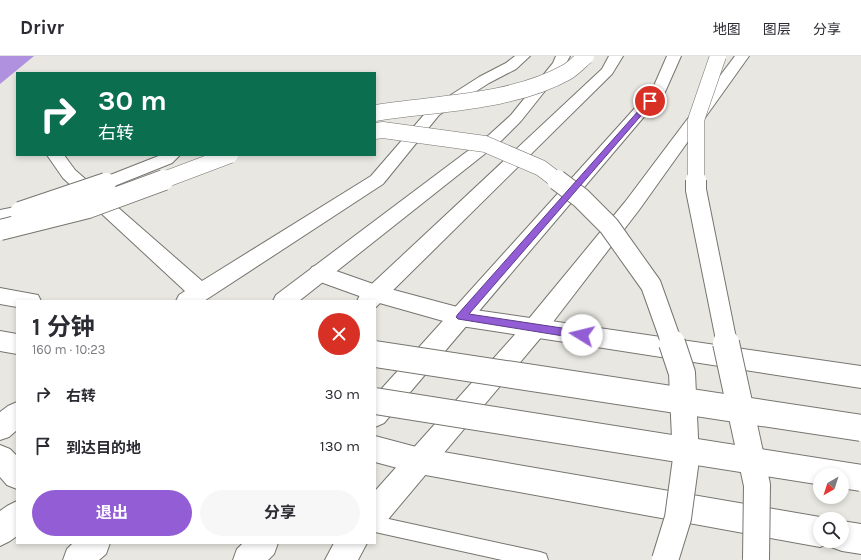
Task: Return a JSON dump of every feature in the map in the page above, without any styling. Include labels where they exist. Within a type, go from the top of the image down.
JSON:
[{"type":"main road","points":[[56,156],[69,174],[194,297],[377,180],[434,112],[484,80],[511,66],[523,56]]},
{"type":"main road","points":[[285,300],[495,138],[516,118],[563,56]]},
{"type":"main road","points":[[376,113],[493,96],[532,87],[559,77],[581,62],[586,56]]},
{"type":"main road","points":[[372,297],[607,71],[616,56]]},
{"type":"main road","points":[[376,414],[660,89],[674,56]]},
{"type":"main road","points":[[718,56],[696,120],[696,190],[716,295],[757,485],[756,560]]},
{"type":"main road","points":[[376,512],[535,328],[632,206],[742,56]]},
{"type":"main road","points":[[376,131],[383,130],[485,144],[541,168],[581,198],[609,226],[651,285],[682,373],[684,404],[686,459],[678,518],[666,560]]},
{"type":"main road","points":[[0,216],[20,212],[106,183],[170,156]]},
{"type":"main road","points":[[0,230],[88,208],[225,156]]},
{"type":"main road","points":[[320,273],[372,297],[461,317],[861,377]]},
{"type":"main road","points":[[0,296],[24,300]]},
{"type":"main road","points":[[0,341],[16,344]]},
{"type":"main road","points":[[376,354],[861,428]]},
{"type":"main road","points":[[376,401],[861,478]]},
{"type":"main road","points":[[0,428],[16,415]]},
{"type":"main road","points":[[376,449],[420,461],[813,531]]},
{"type":"main road","points":[[0,458],[16,474]]},
{"type":"main road","points":[[0,531],[16,517]]},
{"type":"main road","points":[[849,537],[861,539]]},
{"type":"main road","points":[[78,560],[93,544]]},
{"type":"main road","points":[[248,560],[262,544]]},
{"type":"main road","points":[[340,560],[351,544]]},
{"type":"lane","points":[[376,524],[540,560]]},
{"type":"shaded area","points":[[0,56],[34,56],[0,84]]},
{"type":"route","points":[[582,335],[461,317],[650,101]]}]
